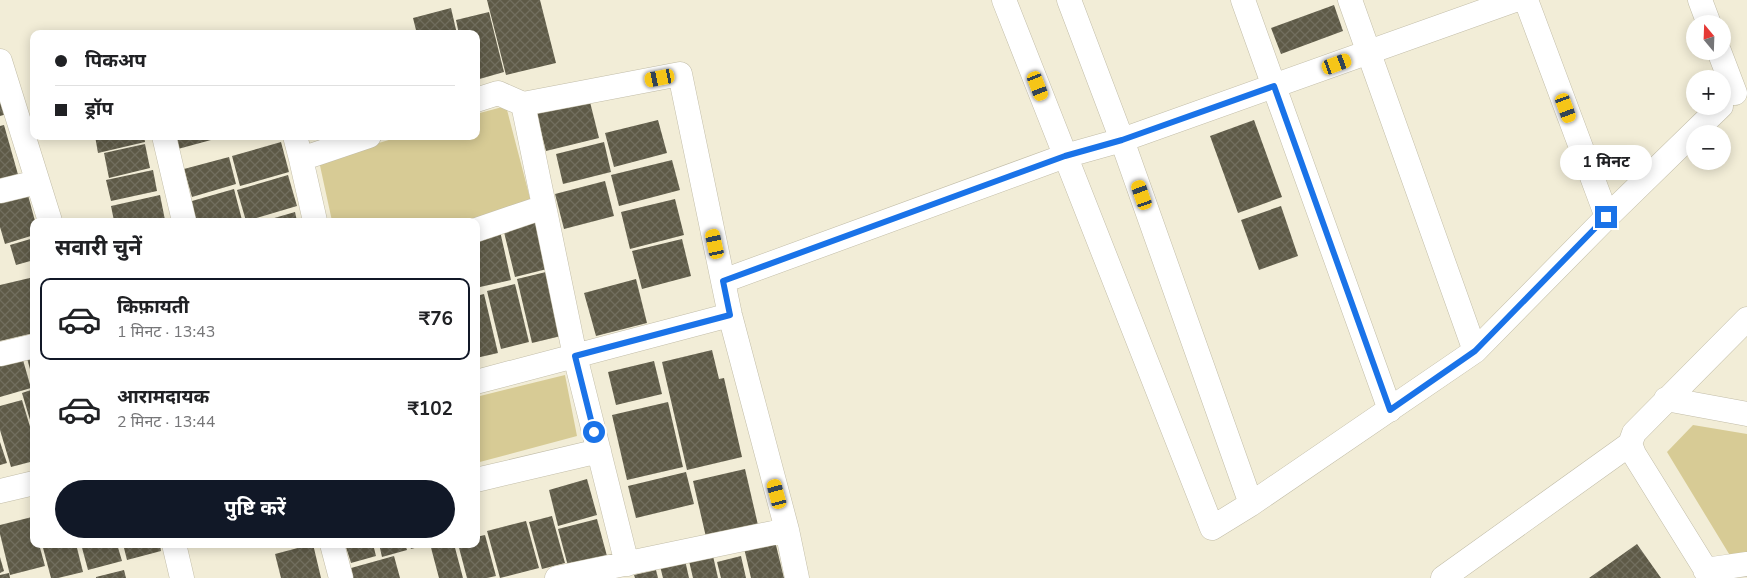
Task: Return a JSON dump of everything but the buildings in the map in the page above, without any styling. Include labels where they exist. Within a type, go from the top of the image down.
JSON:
[{"type":"street","points":[[1004,0],[1212,528],[1475,351],[1606,217],[1711,115]]},
{"type":"street","points":[[1069,0],[1122,140],[1250,504]]},
{"type":"street","points":[[1243,0],[1390,410]]},
{"type":"street","points":[[1350,0],[1475,351]]},
{"type":"street","points":[[723,281],[1065,156],[1122,140],[1515,0]]},
{"type":"street","points":[[1526,0],[1606,217]]},
{"type":"street","points":[[1700,0],[1706,15]]},
{"type":"street","points":[[0,61],[49,218]]},
{"type":"street","points":[[480,99],[498,93],[523,104],[680,74],[730,315],[787,530],[797,578]]},
{"type":"street","points":[[523,104],[575,356],[627,564]]},
{"type":"street","points":[[165,140],[183,218]]},
{"type":"street","points":[[295,140],[314,218]]},
{"type":"street","points":[[301,159],[357,140]]},
{"type":"street","points":[[0,191],[38,182]]},
{"type":"street","points":[[480,229],[544,207]]},
{"type":"street","points":[[480,381],[730,315]]},
{"type":"street","points":[[1444,578],[1630,444],[1634,433],[1747,319]]},
{"type":"street","points":[[0,354],[30,347]]},
{"type":"street","points":[[1666,399],[1747,414]]},
{"type":"street","points":[[1630,444],[1634,454],[1708,574],[1747,564]]},
{"type":"street","points":[[480,479],[599,451]]},
{"type":"street","points":[[0,490],[30,484]]},
{"type":"street","points":[[557,578],[787,530]]},
{"type":"street","points":[[175,548],[182,578]]},
{"type":"street","points":[[333,548],[341,578]]},
{"type":"shaded area","points":[[506,106],[531,202],[480,218],[331,218],[319,161],[389,140],[480,140],[480,113]]},
{"type":"shaded area","points":[[565,375],[577,436],[480,462],[480,396]]},
{"type":"shaded area","points":[[1693,425],[1747,434],[1747,565],[1737,567],[1667,452]]},
{"type":"route","points":[[594,432],[575,356],[730,315],[723,281],[1065,156],[1122,140],[1274,86],[1390,410],[1475,351],[1606,217]]}]
